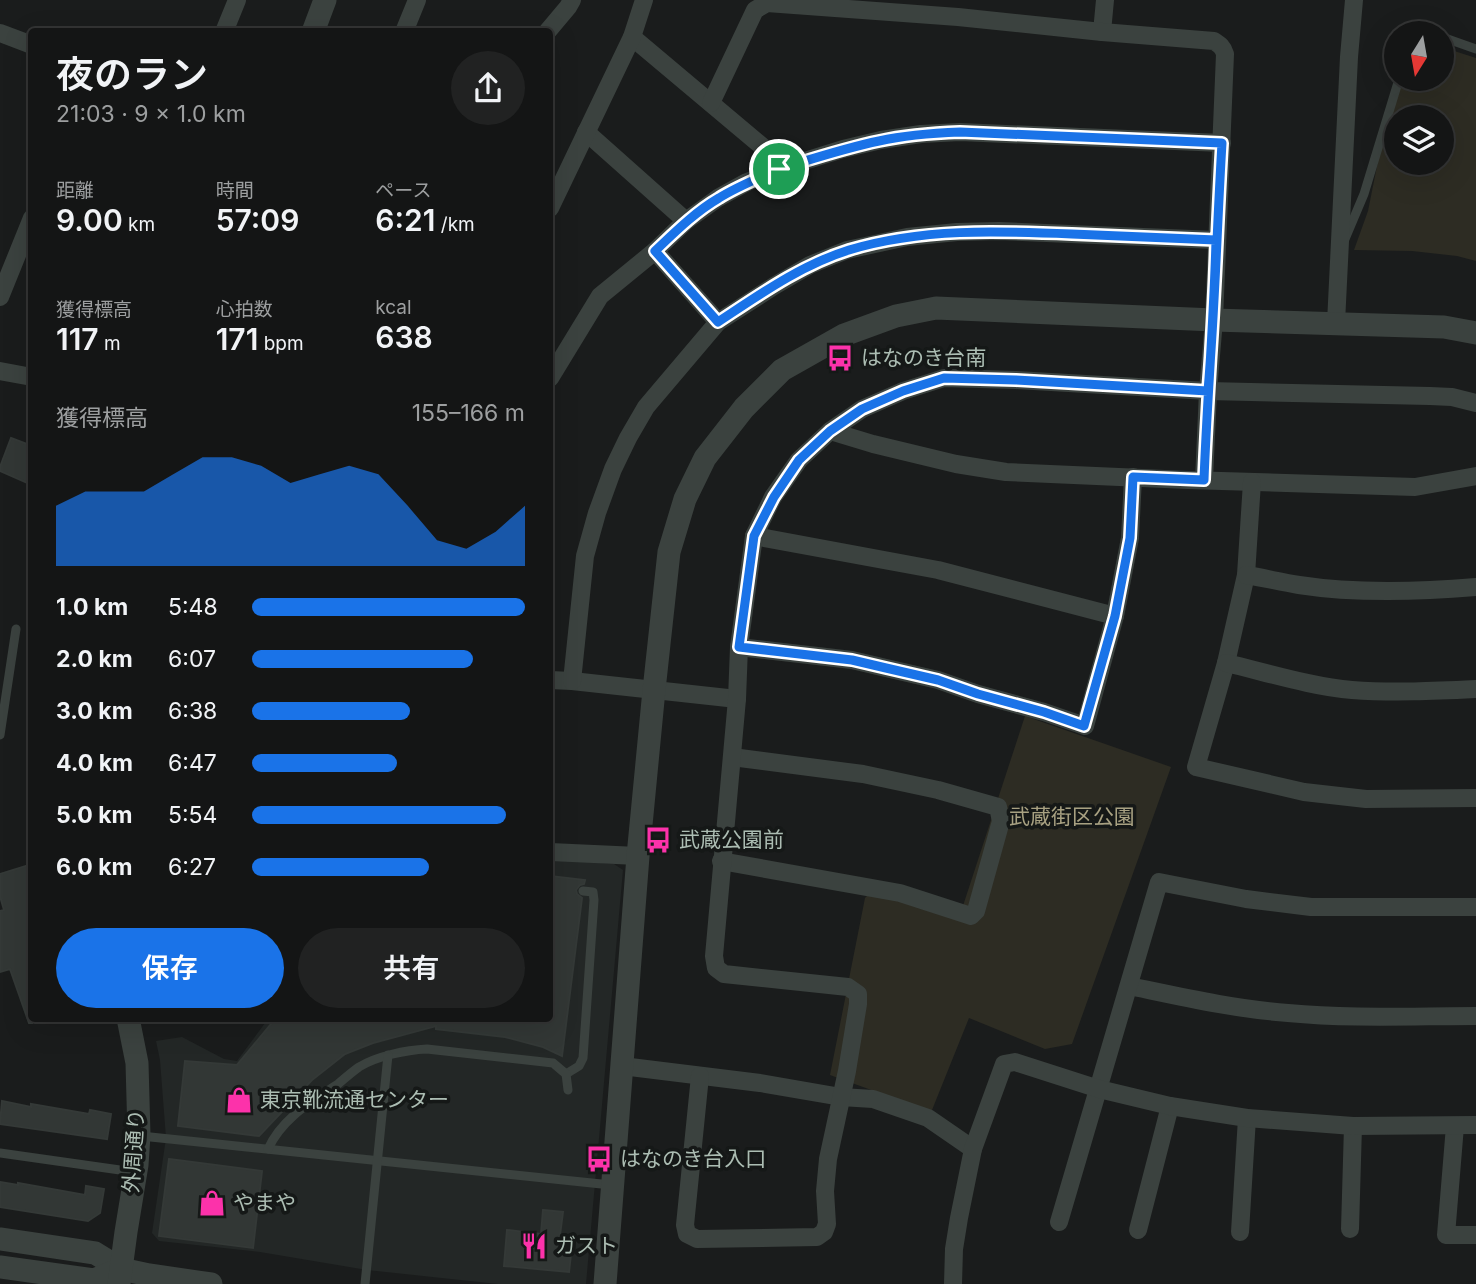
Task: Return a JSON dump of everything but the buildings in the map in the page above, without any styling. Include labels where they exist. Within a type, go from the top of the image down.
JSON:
[{"type":"street","points":[[226,28],[237,0]]},
{"type":"street","points":[[315,28],[326,0]]},
{"type":"street","points":[[406,28],[417,0]]},
{"type":"street","points":[[550,28],[572,0]]},
{"type":"street","points":[[553,202],[632,37],[644,0]]},
{"type":"street","points":[[1102,32],[1105,0]]},
{"type":"street","points":[[1336,323],[1354,0]]},
{"type":"street","points":[[711,103],[755,10],[767,3],[958,17],[1214,41],[1223,48],[1225,54],[1214,320],[1204,480]]},
{"type":"street","points":[[0,33],[28,44]]},
{"type":"street","points":[[632,37],[770,153],[779,169]]},
{"type":"street","points":[[586,132],[686,221]]},
{"type":"street","points":[[553,374],[600,296],[655,251],[686,221],[718,198],[779,169],[881,140],[947,132],[1222,143]]},
{"type":"street","points":[[0,297],[28,228]]},
{"type":"street","points":[[572,681],[585,556],[613,469],[646,407],[718,322],[810,265],[847,250],[907,237],[999,231],[1216,240]]},
{"type":"street","points":[[655,251],[718,322]]},
{"type":"street","points":[[605,1284],[638,856],[669,552],[685,499],[705,458],[744,408],[782,370],[844,335],[896,316],[936,308],[1444,327],[1476,333]]},
{"type":"street","points":[[0,371],[28,376]]},
{"type":"street","points":[[700,1076],[685,1225],[687,1234],[697,1239],[817,1237],[824,1232],[827,1224],[825,1191],[828,1159],[858,994],[848,987],[724,974],[716,968],[714,957],[737,699],[739,647],[754,536],[774,497],[799,460],[830,431],[862,409],[903,391],[944,378],[1208,391],[1452,397],[1476,403]]},
{"type":"street","points":[[830,431],[944,462],[993,470],[1415,487],[1476,476]]},
{"type":"street","points":[[739,647],[852,660],[938,680],[1084,726],[1115,616],[1130,538],[1133,477]]},
{"type":"street","points":[[1252,482],[1246,575],[1226,663],[1196,767],[1304,792],[1353,797],[1476,797]]},
{"type":"street","points":[[754,536],[937,570],[1115,616]]},
{"type":"street","points":[[1246,575],[1301,585],[1360,590],[1476,587]]},
{"type":"street","points":[[1226,663],[1351,690],[1476,689]]},
{"type":"street","points":[[553,680],[737,699]]},
{"type":"street","points":[[721,860],[900,894],[971,916],[976,911],[1002,821],[998,807],[938,790],[863,774],[732,757]]},
{"type":"street","points":[[553,852],[638,856]]},
{"type":"street","points":[[1059,1223],[1158,882],[1246,899],[1311,907],[1476,907]]},
{"type":"street","points":[[1129,986],[1234,1007],[1286,1013],[1333,1017],[1476,1016]]},
{"type":"street","name":"外周通り","points":[[120,1277],[139,1135],[136,1063],[129,1022]]},
{"type":"street","points":[[953,1284],[954,1249],[973,1149],[1004,1064],[1015,1062],[1099,1089],[1170,1106],[1247,1118],[1353,1126],[1476,1125]]},
{"type":"street","points":[[622,1066],[760,1083],[841,1097],[873,1099],[928,1118],[973,1149]]},
{"type":"street","points":[[1138,1230],[1170,1106]]},
{"type":"street","points":[[1240,1232],[1247,1118]]},
{"type":"street","points":[[1350,1229],[1353,1126]]},
{"type":"street","points":[[1455,1126],[1446,1235],[1476,1235]]},
{"type":"street","points":[[0,1239],[95,1253],[120,1277]]},
{"type":"street","points":[[0,1267],[94,1280],[149,1275],[211,1284]]},
{"type":"lane","points":[[1454,41],[1476,49]]},
{"type":"lane","points":[[1340,251],[1364,194],[1395,91]]},
{"type":"lane","points":[[0,736],[16,629]]},
{"type":"lane","points":[[566,1074],[579,1066],[583,1058],[594,900],[593,892],[583,891]]},
{"type":"lane","points":[[268,1149],[274,1135],[296,1113],[360,1066],[409,1050],[427,1049],[553,1063],[566,1074],[568,1090]]},
{"type":"lane","points":[[365,1284],[388,1055]]},
{"type":"lane","points":[[139,1135],[612,1185]]},
{"type":"lane","points":[[0,1153],[136,1173]]},
{"type":"shaded area","points":[[553,859],[614,864],[623,870],[586,1284],[498,1284],[367,1270],[260,1252],[159,1241],[152,1233],[166,1138],[156,1041],[182,1037],[224,1059],[237,1061],[266,1022],[553,1022]]},
{"type":"green space","points":[[1454,51],[1476,58],[1476,261],[1412,251],[1354,250],[1368,211],[1384,131],[1384,175],[1454,175],[1454,105],[1389,105],[1392,91],[1454,91]]},
{"type":"green space","name":"武蔵街区公園","points":[[1025,716],[1171,767],[1072,1044],[1045,1049],[969,1018],[932,1110],[929,1111],[830,1075],[865,898],[873,890],[959,918]]},
{"type":"place","name":"はなのき台南","points":[[840,358]]},
{"type":"place","name":"武蔵公園前","points":[[658,840]]},
{"type":"place","name":"東京靴流通センター","points":[[239,1100]]},
{"type":"place","name":"はなのき台入口","points":[[599,1159]]},
{"type":"place","name":"やまや","points":[[212,1203]]},
{"type":"place","name":"ガスト","points":[[534,1246]]},
{"type":"route","points":[[779,169],[718,198],[686,221],[655,251],[718,322],[810,265],[847,250],[907,237],[933,233],[999,231],[1216,240],[1214,320],[1204,480],[1133,477],[1130,538],[1115,616],[1084,726],[938,680],[852,660],[739,647],[754,536],[774,497],[799,460],[830,431],[862,409],[903,391],[944,378],[1208,391],[1214,320],[1222,143],[960,132],[921,134],[843,149],[779,169]]}]
